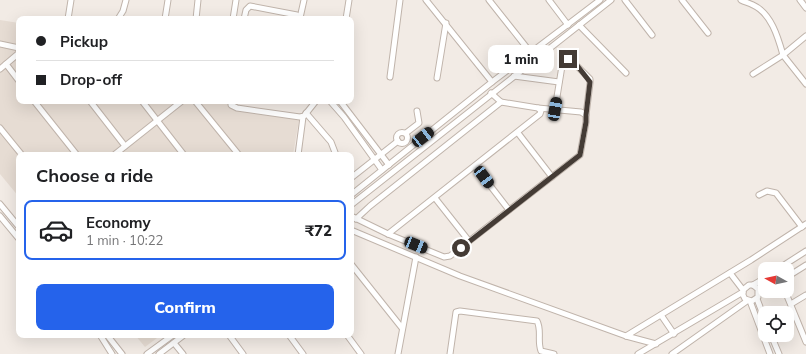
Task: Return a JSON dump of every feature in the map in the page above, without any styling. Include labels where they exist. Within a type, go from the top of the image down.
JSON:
[{"type":"street","points":[[68,16],[71,0]]},
{"type":"street","points":[[120,16],[126,0]]},
{"type":"street","points":[[165,16],[168,0]]},
{"type":"street","points":[[196,16],[198,0]]},
{"type":"street","points":[[233,16],[236,0]]},
{"type":"street","points":[[300,16],[304,0]]},
{"type":"street","points":[[347,16],[350,0]]},
{"type":"street","points":[[390,77],[400,0]]},
{"type":"street","points":[[426,0],[492,82]]},
{"type":"street","points":[[489,0],[531,53]]},
{"type":"street","points":[[548,0],[568,25]]},
{"type":"street","points":[[354,193],[492,82],[600,0]]},
{"type":"street","points":[[354,203],[474,106],[611,0]]},
{"type":"street","points":[[625,0],[652,35]]},
{"type":"street","points":[[682,0],[708,33]]},
{"type":"street","points":[[741,0],[753,5],[766,17],[775,31],[783,55],[806,84]]},
{"type":"street","points":[[800,0],[806,8]]},
{"type":"street","points":[[245,16],[246,10],[250,6],[298,16]]},
{"type":"street","points":[[437,78],[446,23]]},
{"type":"street","points":[[579,25],[626,73]]},
{"type":"street","points":[[753,74],[783,55],[806,36]]},
{"type":"street","points":[[0,44],[16,47]]},
{"type":"street","points":[[0,69],[16,56]]},
{"type":"street","points":[[501,102],[370,206],[356,219],[444,257],[450,256],[580,155],[586,122],[590,82],[572,59],[568,59],[564,62],[555,109]]},
{"type":"street","points":[[6,64],[16,77]]},
{"type":"street","points":[[514,76],[559,82]]},
{"type":"street","points":[[491,94],[501,102],[538,108],[581,112],[586,115]]},
{"type":"street","points":[[470,100],[474,106]]},
{"type":"street","points":[[36,104],[75,152]]},
{"type":"street","points":[[92,104],[125,146]]},
{"type":"street","points":[[144,104],[182,152]]},
{"type":"street","points":[[118,152],[178,104]]},
{"type":"street","points":[[197,104],[237,152]]},
{"type":"street","points":[[231,104],[237,108],[304,115],[331,142],[335,152]]},
{"type":"street","points":[[298,152],[304,115],[313,104]]},
{"type":"street","points":[[333,104],[344,117],[382,170]]},
{"type":"street","points":[[342,104],[389,165]]},
{"type":"street","points":[[388,234],[518,133],[540,114],[541,110],[538,108]]},
{"type":"street","points":[[406,134],[419,122],[417,111]]},
{"type":"street","points":[[0,128],[20,152]]},
{"type":"street","points":[[398,141],[397,136],[399,133],[406,134]]},
{"type":"street","points":[[518,133],[552,177]]},
{"type":"street","points":[[398,141],[402,143],[406,142],[408,137],[406,134]]},
{"type":"street","points":[[354,176],[398,141]]},
{"type":"street","points":[[476,166],[509,210]]},
{"type":"street","points":[[362,186],[368,191]]},
{"type":"street","points":[[626,336],[730,273],[804,225],[776,193],[767,191],[759,195]]},
{"type":"street","points":[[435,198],[469,241]]},
{"type":"street","points":[[0,204],[16,223]]},
{"type":"street","points":[[0,216],[16,232]]},
{"type":"street","points":[[354,231],[460,276],[626,336],[656,344]]},
{"type":"street","points":[[789,262],[806,251]]},
{"type":"street","points":[[398,354],[416,257]]},
{"type":"street","points":[[794,273],[806,265]]},
{"type":"street","points":[[354,268],[402,328]]},
{"type":"street","points":[[730,273],[743,291],[743,297],[748,301],[770,354]]},
{"type":"street","points":[[638,354],[674,334],[743,291],[749,285],[753,285],[758,282]]},
{"type":"street","points":[[753,285],[758,289]]},
{"type":"street","points":[[791,304],[806,295]]},
{"type":"street","points":[[672,354],[748,301],[758,297]]},
{"type":"street","points":[[788,298],[806,342]]},
{"type":"street","points":[[450,354],[456,312],[460,311],[537,321],[539,325],[538,345],[541,351],[554,354]]},
{"type":"street","points":[[661,315],[674,334]]},
{"type":"street","points":[[102,338],[112,354]]},
{"type":"street","points":[[109,338],[122,354]]},
{"type":"street","points":[[147,354],[167,338]]},
{"type":"street","points":[[159,354],[180,338]]},
{"type":"street","points":[[231,338],[243,354]]},
{"type":"street","points":[[291,338],[303,354]]},
{"type":"street","points":[[349,338],[361,354]]},
{"type":"street","points":[[774,342],[779,354]]},
{"type":"street","points":[[174,343],[183,354]]},
{"type":"shaded area","points":[[0,20],[16,23],[16,104],[233,104],[232,109],[299,120],[294,152],[16,152],[16,193],[0,174]]},
{"type":"shaded area","points":[[138,338],[157,338],[145,347]]},
{"type":"route","points":[[461,248],[580,155],[586,122],[590,79],[572,59],[568,59]]}]
